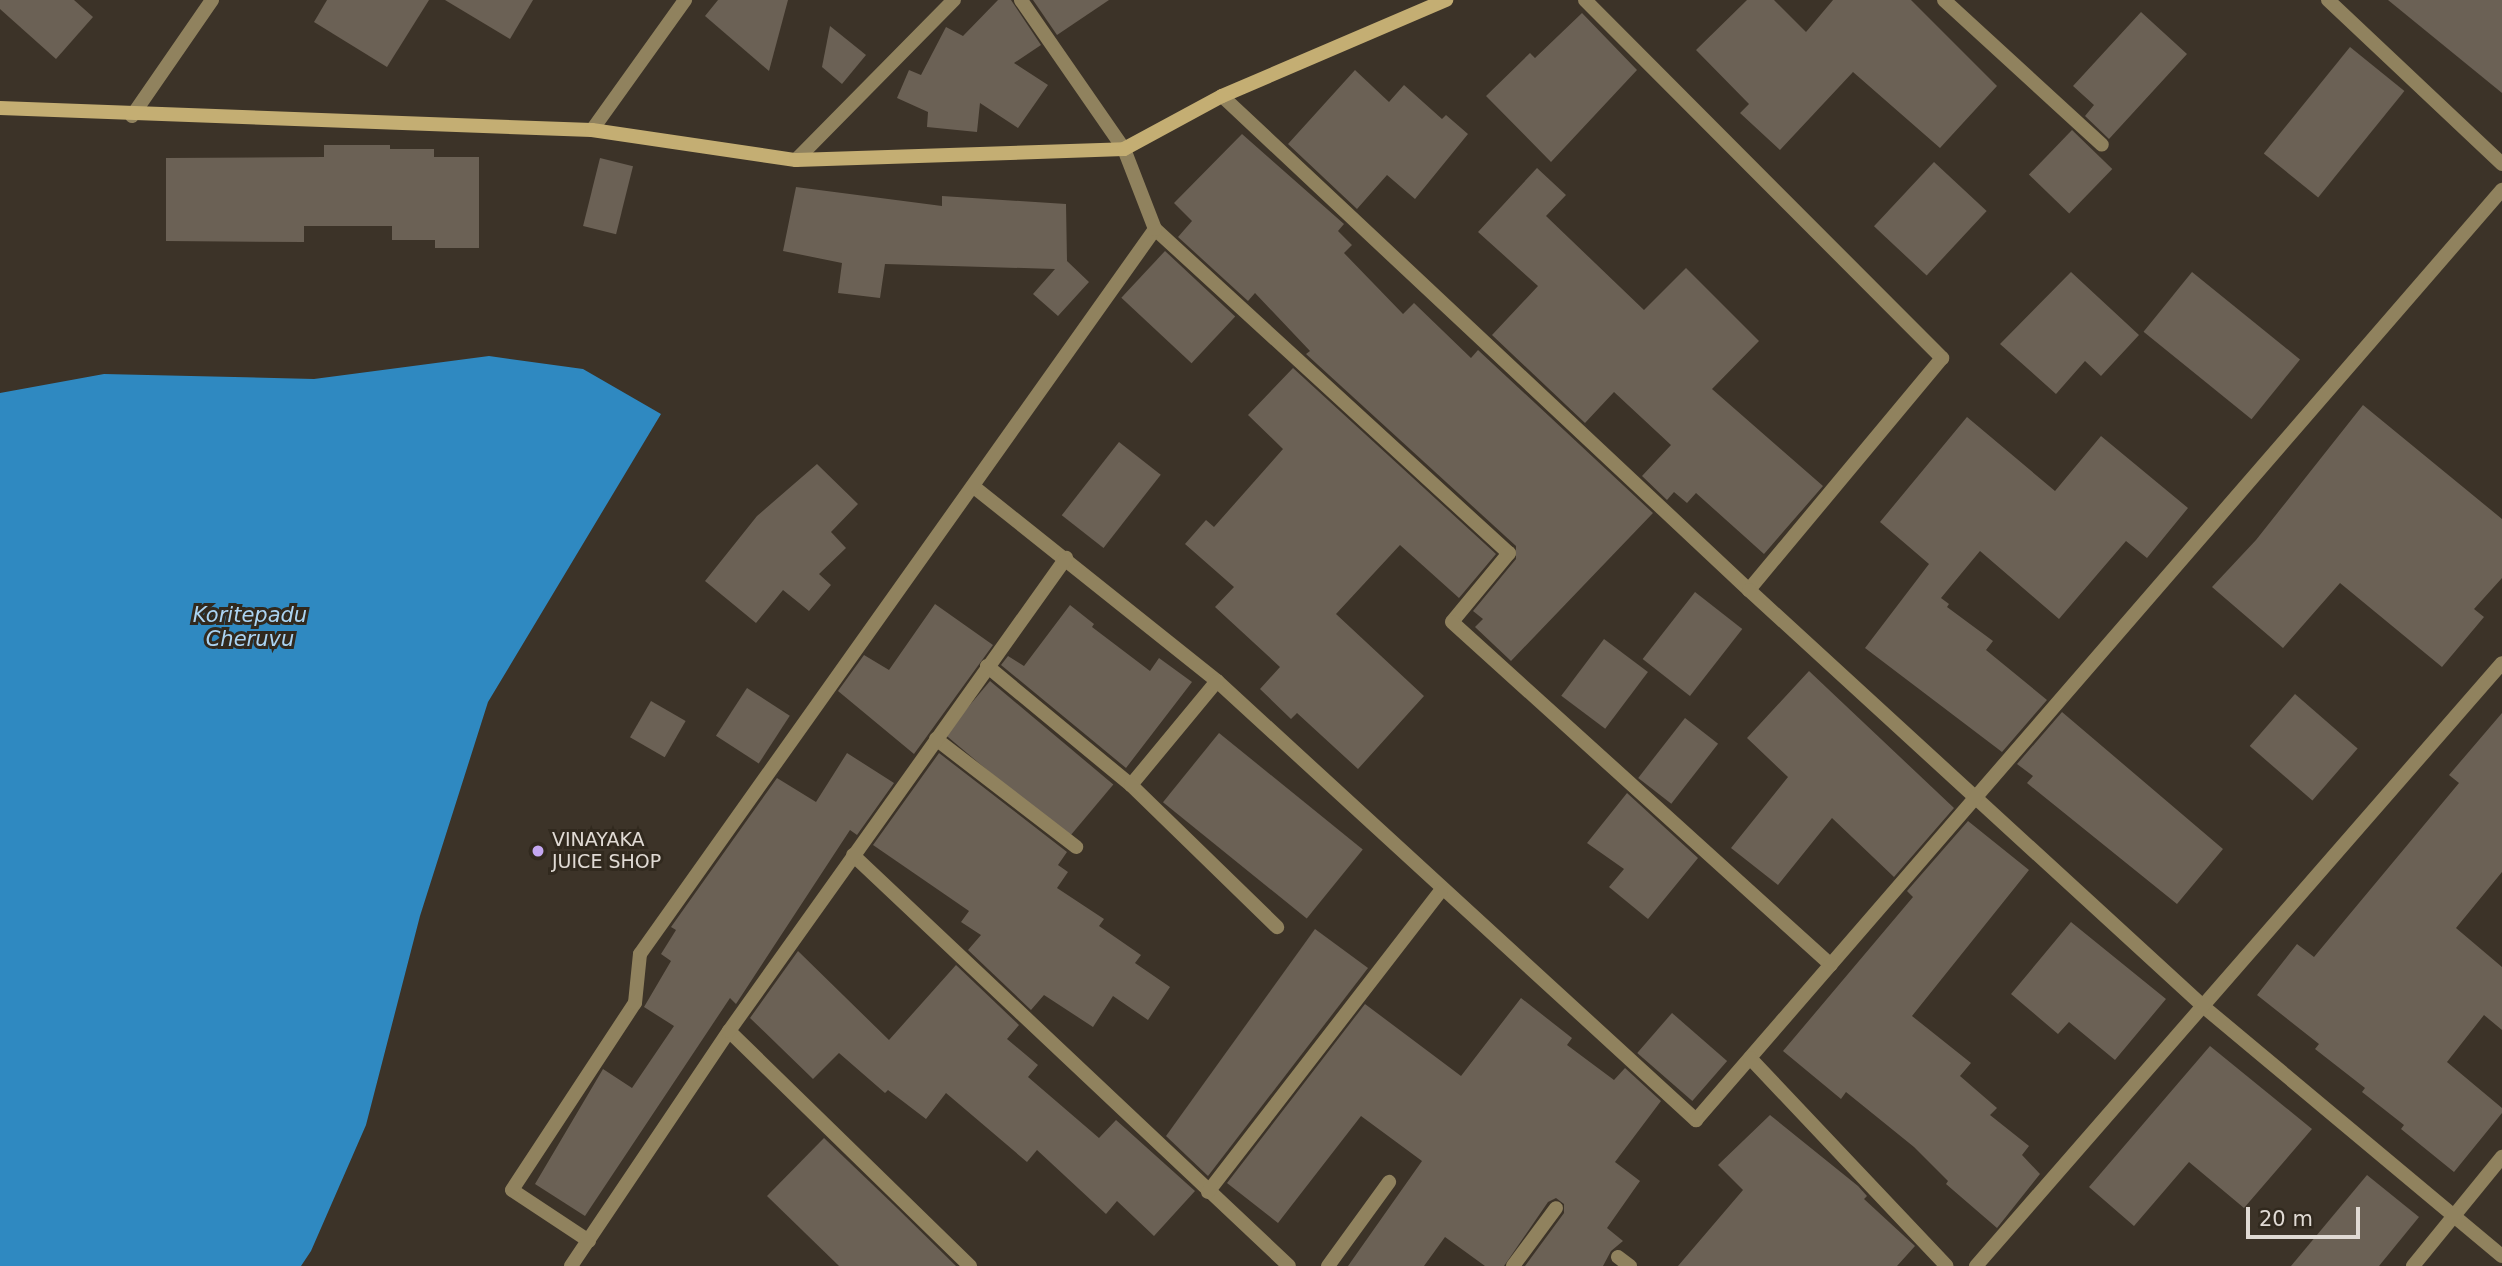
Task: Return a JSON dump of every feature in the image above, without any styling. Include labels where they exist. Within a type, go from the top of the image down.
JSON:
[{"type":"street","points":[[132,116],[212,0]]},
{"type":"street","points":[[592,130],[685,0]]},
{"type":"street","points":[[796,160],[954,0]]},
{"type":"street","points":[[1021,0],[1124,149],[1155,229],[1509,553],[1452,622],[1831,965]]},
{"type":"street","points":[[0,108],[132,116],[592,130],[796,160],[1124,149],[1222,96],[1446,0]]},
{"type":"street","points":[[1585,0],[1942,358],[1749,590]]},
{"type":"street","points":[[1944,0],[2102,145]]},
{"type":"street","points":[[2328,0],[2502,164]]},
{"type":"street","points":[[1222,96],[1749,590],[2204,1007],[2452,1218],[2502,1256]]},
{"type":"street","points":[[974,487],[1217,681],[1441,891],[1696,1120],[2502,190]]},
{"type":"street","points":[[589,1241],[512,1190],[635,1003],[640,954],[1155,229]]},
{"type":"street","points":[[579,1263],[589,1241],[729,1031],[1066,558]]},
{"type":"street","points":[[1976,1266],[2502,663]]},
{"type":"street","points":[[987,666],[1131,785],[1278,927]]},
{"type":"street","points":[[1131,785],[1217,681]]},
{"type":"street","points":[[936,739],[1076,847]]},
{"type":"street","points":[[853,855],[1289,1266]]},
{"type":"street","points":[[1208,1192],[1441,891]]},
{"type":"street","points":[[729,1031],[970,1266]]},
{"type":"street","points":[[1750,1058],[1947,1266]]},
{"type":"street","points":[[2413,1266],[2502,1157]]},
{"type":"street","points":[[1328,1266],[1389,1182]]},
{"type":"street","points":[[1513,1266],[1556,1208]]},
{"type":"water","name":"Koritepadu Cheruvu","points":[[489,356],[583,369],[661,414],[488,702],[420,916],[366,1125],[311,1251],[301,1266],[0,1266],[0,393],[104,374],[314,379]]},
{"type":"building","points":[[0,0],[74,0],[93,17],[56,59],[0,9]]},
{"type":"building","points":[[327,0],[429,0],[387,67],[314,22]]},
{"type":"building","points":[[445,0],[533,0],[510,39]]},
{"type":"building","points":[[718,0],[788,0],[769,71],[705,16]]},
{"type":"building","points":[[998,0],[1011,0],[1041,45],[1014,63],[1048,85],[1018,128],[980,103],[977,132],[927,127],[928,112],[897,98],[909,70],[921,75],[946,27],[963,36]]},
{"type":"building","points":[[1033,0],[1109,0],[1057,35]]},
{"type":"building","points":[[1747,0],[1774,0],[1806,32],[1833,0],[1911,0],[1997,86],[1940,148],[1853,72],[1780,150],[1740,113],[1749,104],[1696,50]]},
{"type":"building","points":[[2388,0],[2502,0],[2502,93]]},
{"type":"building","points":[[2141,12],[2187,54],[2109,139],[2085,116],[2094,105],[2073,86]]},
{"type":"building","points":[[1582,13],[1637,70],[1551,162],[1486,96],[1530,53],[1535,58]]},
{"type":"building","points":[[830,26],[866,55],[842,84],[822,67]]},
{"type":"building","points":[[2350,47],[2404,91],[2318,198],[2264,153]]},
{"type":"building","points":[[1355,70],[1389,102],[1404,85],[1442,119],[1446,115],[1468,134],[1415,199],[1387,175],[1357,209],[1288,144]]},
{"type":"building","points":[[2072,130],[2112,169],[2069,213],[2029,175]]},
{"type":"building","points":[[1242,134],[1344,224],[1338,231],[1352,245],[1344,253],[1403,314],[1414,303],[1471,358],[1478,350],[1653,513],[1511,661],[1475,627],[1483,619],[1473,611],[1516,559],[1516,546],[1306,354],[1310,351],[1255,293],[1248,301],[1178,237],[1192,221],[1174,203]]},
{"type":"building","points":[[324,145],[390,145],[390,149],[434,149],[434,157],[479,157],[479,248],[435,248],[435,240],[392,240],[392,226],[304,226],[304,242],[166,241],[166,158],[324,157]]},
{"type":"building","points":[[600,158],[633,166],[616,234],[583,226]]},
{"type":"building","points":[[1934,162],[1987,211],[1927,275],[1874,226]]},
{"type":"building","points":[[1537,168],[1566,195],[1546,216],[1644,310],[1686,268],[1759,341],[1712,389],[1823,486],[1764,554],[1696,493],[1687,503],[1674,492],[1667,500],[1642,476],[1671,445],[1614,392],[1585,423],[1492,335],[1538,286],[1478,232]]},
{"type":"building","points":[[796,187],[942,206],[942,196],[1066,204],[1067,261],[1089,282],[1058,316],[1033,294],[1055,269],[885,264],[880,298],[838,293],[842,263],[783,251]]},
{"type":"building","points":[[1165,251],[1235,316],[1192,363],[1121,298]]},
{"type":"building","points":[[2071,272],[2139,335],[2101,376],[2085,361],[2056,394],[2000,344]]},
{"type":"building","points":[[2192,272],[2300,359],[2252,419],[2144,332]]},
{"type":"building","points":[[1293,368],[1496,554],[1459,598],[1400,545],[1336,614],[1424,696],[1358,769],[1297,713],[1291,719],[1260,689],[1280,667],[1215,607],[1234,587],[1185,544],[1206,520],[1214,527],[1283,449],[1248,415]]},
{"type":"building","points":[[2363,405],[2502,519],[2502,578],[2474,609],[2484,617],[2442,667],[2340,583],[2283,648],[2212,587],[2256,540]]},
{"type":"building","points":[[1967,417],[2055,491],[2101,436],[2188,508],[2147,558],[2126,541],[2059,619],[1980,551],[1941,598],[1949,604],[1947,607],[1993,641],[1986,650],[2047,700],[2002,752],[1865,648],[1929,564],[1880,522]]},
{"type":"building","points":[[1119,442],[1161,475],[1104,548],[1062,515]]},
{"type":"building","points":[[817,464],[858,504],[831,532],[846,548],[819,574],[831,585],[809,611],[783,590],[756,623],[705,581],[757,516]]},
{"type":"building","points":[[1695,592],[1742,629],[1690,696],[1643,659]]},
{"type":"building","points":[[935,604],[993,645],[914,754],[838,691],[864,655],[889,670]]},
{"type":"building","points":[[1070,605],[1094,624],[1092,627],[1150,671],[1159,658],[1192,682],[1126,768],[1001,665],[1008,656],[1024,666]]},
{"type":"building","points":[[1604,639],[1648,672],[1605,729],[1561,696]]},
{"type":"building","points":[[1809,671],[1954,808],[1894,877],[1832,818],[1778,885],[1731,848],[1788,777],[1747,738]]},
{"type":"building","points":[[990,681],[1113,784],[1068,838],[945,735]]},
{"type":"building","points":[[747,688],[790,716],[759,764],[716,736]]},
{"type":"building","points":[[2295,694],[2358,748],[2312,801],[2250,746]]},
{"type":"building","points":[[651,701],[686,721],[665,757],[630,737]]},
{"type":"building","points":[[2062,712],[2223,849],[2177,904],[2027,783],[2033,776],[2017,764]]},
{"type":"building","points":[[2502,713],[2502,872],[2456,928],[2502,967],[2502,1030],[2484,1015],[2447,1062],[2502,1108],[2502,1113],[2454,1172],[2401,1129],[2404,1125],[2362,1092],[2365,1088],[2315,1049],[2319,1044],[2257,995],[2297,944],[2314,957],[2459,783],[2449,775]]},
{"type":"building","points":[[1685,718],[1718,744],[1671,804],[1638,778]]},
{"type":"building","points":[[1219,733],[1363,849],[1307,919],[1163,802]]},
{"type":"building","points":[[847,753],[894,783],[857,835],[850,830],[736,1004],[730,998],[585,1216],[535,1184],[603,1069],[632,1088],[674,1026],[644,1007],[671,961],[661,954],[676,930],[671,927],[777,778],[816,802]]},
{"type":"building","points":[[939,753],[1067,852],[1058,865],[1068,872],[1057,888],[1104,919],[1099,926],[1141,955],[1135,963],[1170,987],[1148,1020],[1113,996],[1093,1027],[1044,995],[1031,1010],[968,950],[981,935],[961,922],[969,911],[873,845]]},
{"type":"building","points":[[1627,793],[1698,858],[1648,919],[1609,887],[1624,869],[1587,843]]},
{"type":"building","points":[[1968,821],[2029,870],[1912,1016],[1971,1063],[1960,1076],[1997,1108],[1990,1115],[2029,1146],[2022,1155],[2040,1174],[1997,1228],[1946,1184],[1948,1181],[1914,1147],[1846,1092],[1841,1099],[1783,1051],[1913,897],[1907,891]]},
{"type":"building","points":[[2071,922],[2166,999],[2115,1060],[2069,1022],[2058,1034],[2011,994]]},
{"type":"building","points":[[1315,929],[1368,968],[1208,1176],[1166,1136]]},
{"type":"building","points":[[798,951],[889,1040],[956,965],[1019,1025],[1007,1039],[1038,1065],[1028,1077],[1099,1138],[1116,1120],[1195,1191],[1154,1236],[1117,1201],[1106,1214],[1037,1150],[1027,1162],[946,1093],[926,1119],[888,1090],[885,1093],[839,1053],[813,1079],[750,1018]]},
{"type":"building","points":[[1521,998],[1572,1038],[1567,1045],[1614,1080],[1625,1068],[1661,1101],[1615,1162],[1640,1181],[1607,1228],[1623,1241],[1611,1251],[1603,1266],[1525,1266],[1564,1213],[1564,1204],[1556,1198],[1548,1202],[1504,1266],[1485,1266],[1445,1237],[1424,1266],[1348,1266],[1422,1161],[1361,1116],[1278,1223],[1227,1183],[1365,1004],[1461,1076]]},
{"type":"building","points":[[1672,1013],[1727,1061],[1692,1101],[1637,1053]]},
{"type":"building","points":[[2210,1046],[2312,1129],[2244,1208],[2189,1162],[2134,1226],[2089,1187]]},
{"type":"building","points":[[1770,1115],[1858,1186],[1867,1196],[1864,1199],[1915,1246],[1897,1266],[1678,1266],[1743,1190],[1718,1165]]},
{"type":"building","points":[[824,1138],[956,1266],[839,1266],[767,1196]]},
{"type":"building","points":[[2367,1175],[2419,1217],[2379,1266],[2291,1266]]},
{"type":"place","name":"VINAYAKA JUICE SHOP","points":[[538,851]]}]
